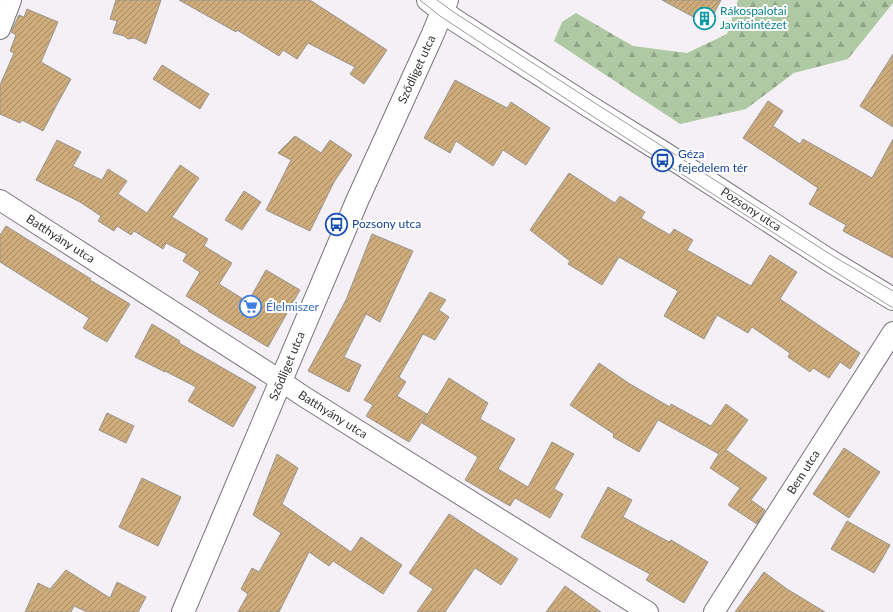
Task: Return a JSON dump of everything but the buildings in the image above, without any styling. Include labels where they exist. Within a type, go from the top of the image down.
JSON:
[{"type":"street","points":[[0,28],[11,0]]},
{"type":"street","name":"Pozsony utca","points":[[439,4],[587,105],[827,259],[893,299]]},
{"type":"street","name":"Sződliget utca","points":[[183,612],[357,201],[432,36],[439,4]]},
{"type":"street","name":"Batthyány utca","points":[[0,200],[282,381],[310,401],[648,612]]},
{"type":"street","name":"Bem utca","points":[[714,612],[893,332]]},
{"type":"green space","points":[[738,0],[893,0],[893,3],[848,59],[794,73],[746,109],[680,124],[554,41],[562,22],[576,13],[633,46],[687,53],[727,34]]},
{"type":"tram line","points":[[420,0],[440,16],[609,127],[893,308]]},
{"type":"tram line","points":[[437,0],[833,256],[893,291]]},
{"type":"place","name":"Rákospalotai Javítóintézet","points":[[704,18]]},
{"type":"place","name":"Géza fejedelem tér","points":[[662,161]]},
{"type":"place","name":"Pozsony utca","points":[[336,224]]},
{"type":"place","name":"Élelmiszer","points":[[251,307]]}]
